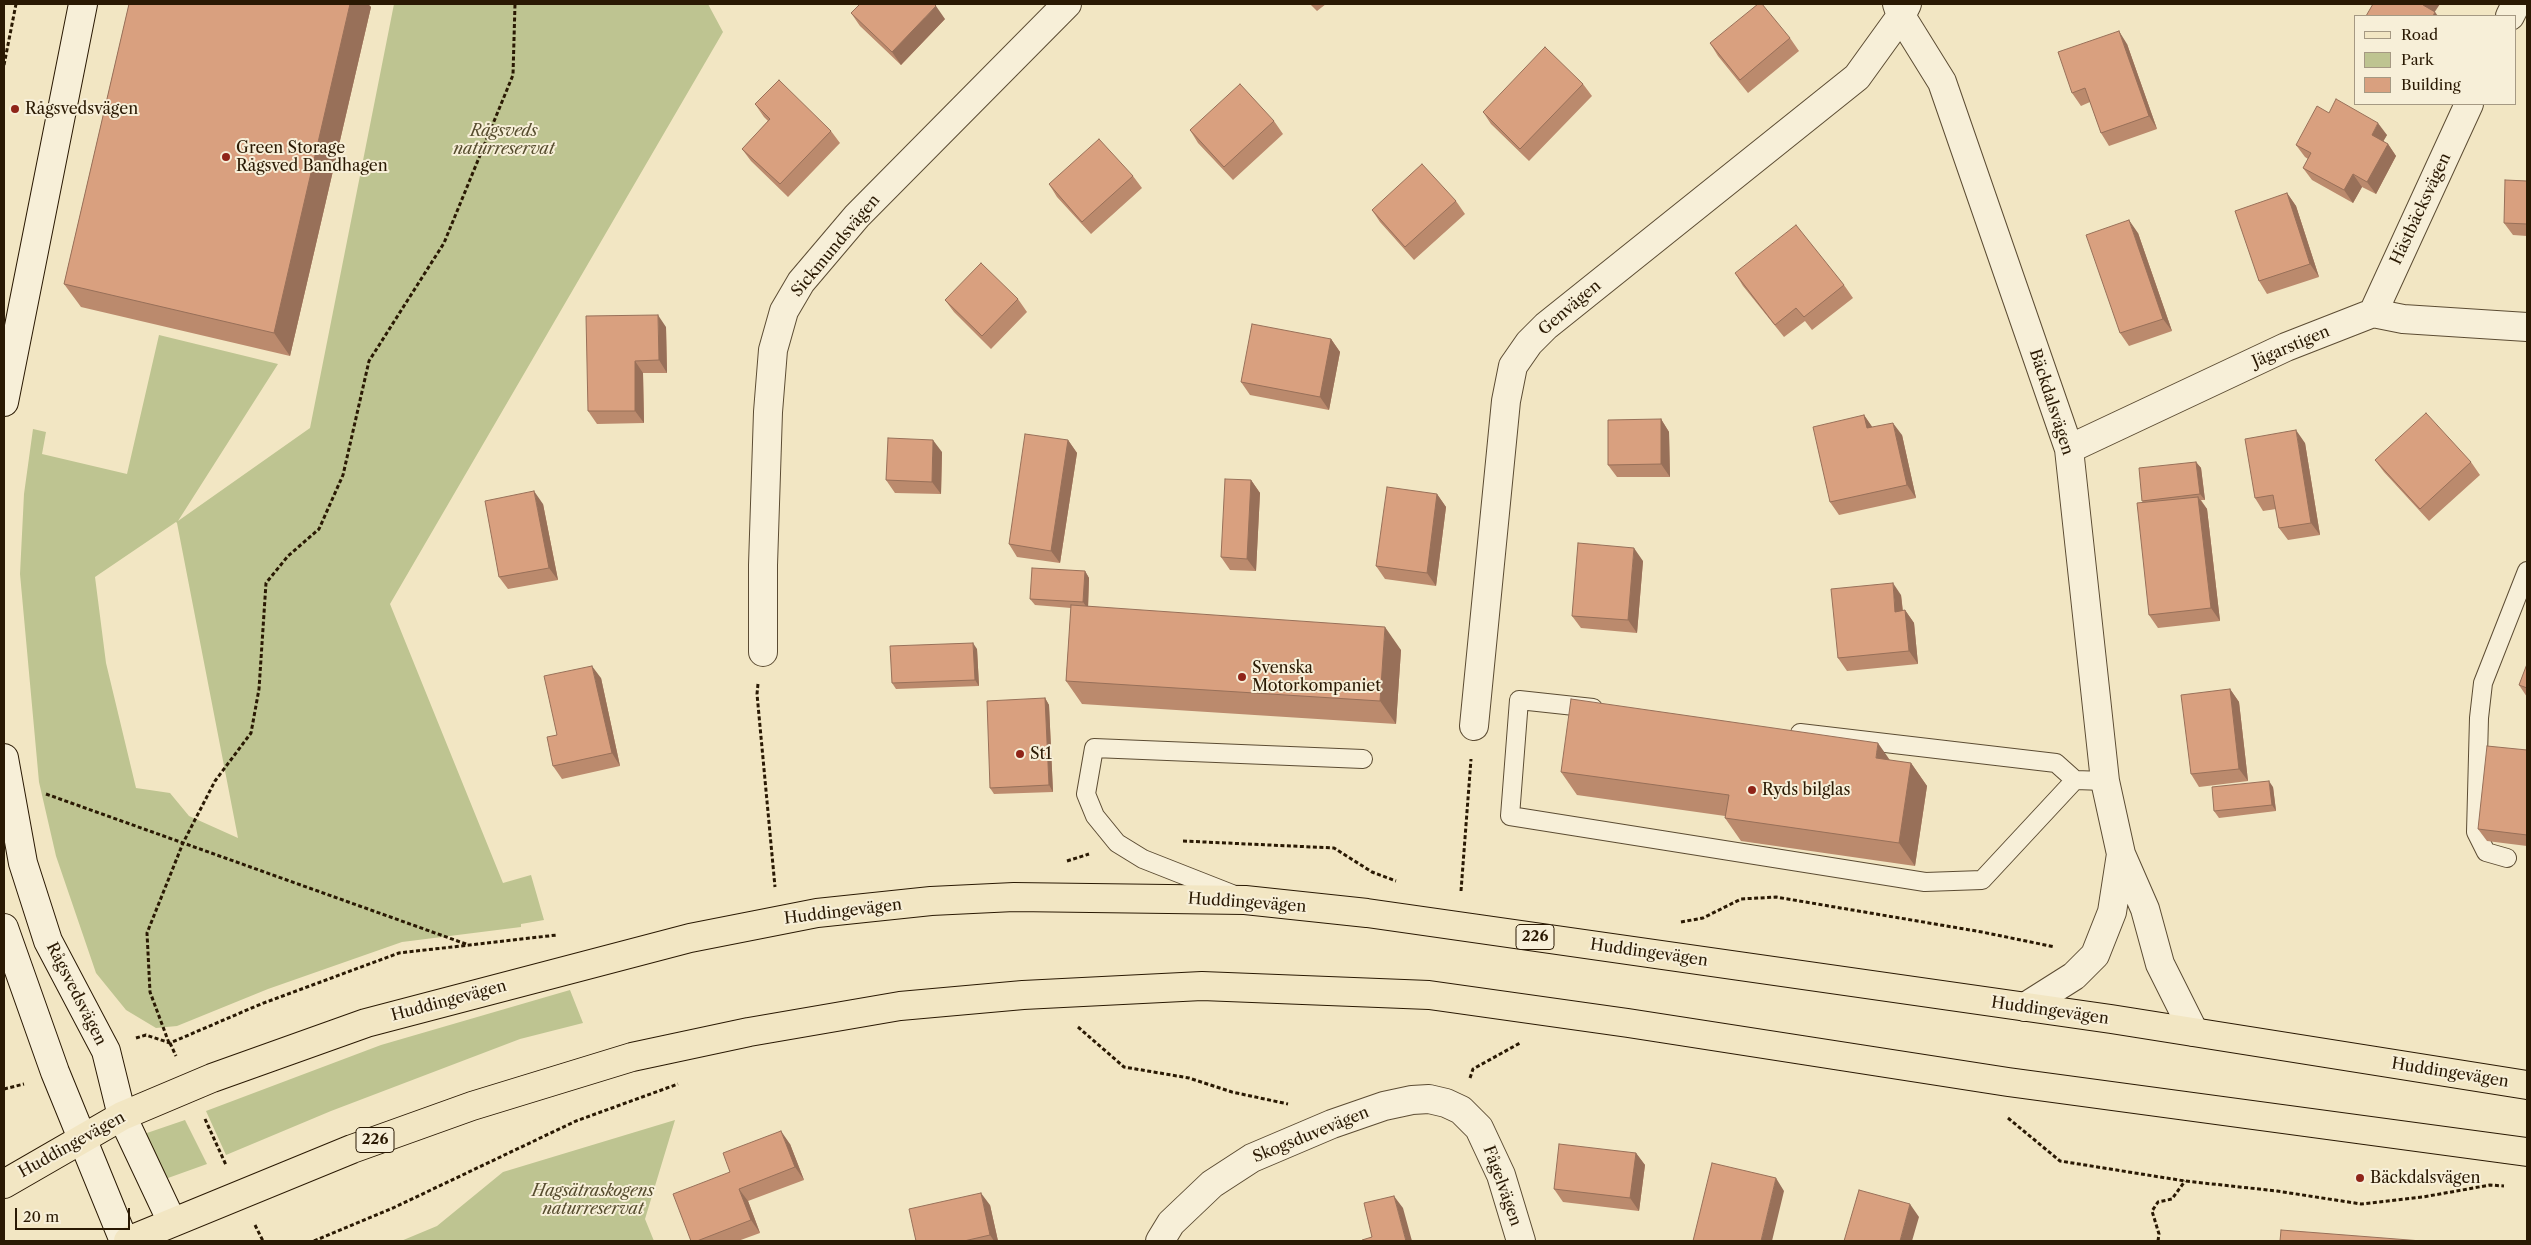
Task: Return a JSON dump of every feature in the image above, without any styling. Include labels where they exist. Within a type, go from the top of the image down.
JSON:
[{"type":"main road","name":"Huddingevägen","points":[[4,1184],[122,1116],[190,1087],[366,1023],[690,938],[817,913],[931,901],[1014,897],[1245,900],[1367,913],[2194,1032],[2527,1085]]},
{"type":"main road","name":"226","points":[[128,1241],[352,1149],[472,1106],[641,1055],[750,1032],[900,1006],[1023,994],[1202,986],[1429,995],[1628,1023],[2008,1082],[2527,1152]]},
{"type":"street","points":[[4,402],[83,4]]},
{"type":"street","name":"Sickmundsvägen","points":[[763,652],[763,565],[768,412],[773,350],[784,311],[801,282],[857,216],[1067,4]]},
{"type":"street","name":"Bäckdalsvägen","points":[[1902,8],[1942,82],[2069,449],[2105,781],[2121,854],[2144,910],[2160,964],[2194,1032]]},
{"type":"street","name":"Genvägen","points":[[1474,726],[1506,401],[1513,366],[1528,343],[1546,326],[1857,77],[1902,8]]},
{"type":"street","name":"Hästbäcksvägen","points":[[2373,313],[2469,105]]},
{"type":"street","points":[[2373,313],[2403,318],[2527,327]]},
{"type":"street","name":"Jägarstigen","points":[[2069,449],[2286,347],[2373,313]]},
{"type":"street","name":"Rågsvedsvägen","points":[[4,758],[23,863],[48,941],[106,1051],[122,1116],[172,1222]]},
{"type":"street","name":"Bäckdalsvägen","points":[[2025,1007],[2074,976],[2095,955],[2112,912],[2121,854]]},
{"type":"street","points":[[4,928],[42,1040],[124,1241]]},
{"type":"street","name":"Skogsduvevägen","points":[[1160,1241],[1171,1223],[1212,1184],[1252,1158],[1332,1124],[1384,1106],[1412,1100],[1429,1099],[1446,1103],[1461,1110]]},
{"type":"street","name":"Fågelvägen","points":[[1461,1110],[1479,1128],[1489,1147],[1501,1176],[1522,1241]]},
{"type":"lane","points":[[2507,858],[2486,852],[2476,832],[2479,718],[2483,683],[2527,571]]},
{"type":"lane","points":[[1607,710],[1519,700],[1510,816],[1925,882],[1982,880],[2075,780]]},
{"type":"lane","points":[[1782,730],[2056,763],[2075,780],[2105,781]]},
{"type":"lane","points":[[1245,900],[1143,859],[1118,843],[1095,816],[1086,794],[1094,748],[1363,759]]},
{"type":"path","points":[[4,65],[16,4]]},
{"type":"path","points":[[263,1241],[239,1194],[170,1043],[150,992],[147,933],[183,843],[215,781],[252,733],[259,689],[266,583],[288,556],[319,529],[343,475],[369,361],[444,243],[513,75],[515,4]]},
{"type":"path","points":[[763,652],[757,694],[775,889],[767,890]]},
{"type":"path","points":[[1471,892],[1461,891],[1474,726]]},
{"type":"path","points":[[43,793],[469,945]]},
{"type":"path","points":[[1674,922],[1703,918],[1741,900],[1776,897],[1982,932],[2095,955]]},
{"type":"path","points":[[146,1034],[170,1043],[261,1004],[399,953],[559,935]]},
{"type":"path","points":[[1077,1026],[1124,1067],[1188,1078],[1232,1092],[1289,1105],[1332,1124]]},
{"type":"path","points":[[1461,1110],[1473,1069],[1526,1041]]},
{"type":"path","points":[[314,1241],[393,1208],[576,1121],[684,1082]]},
{"type":"path","points":[[4,1089],[22,1085]]},
{"type":"path","points":[[2004,1114],[2060,1161],[2185,1181],[2277,1191],[2361,1204],[2423,1197],[2490,1185],[2508,1186]]},
{"type":"path","points":[[2158,1241],[2159,1234],[2152,1211],[2158,1202],[2172,1199],[2185,1181]]},
{"type":"green space","name":"Rågsveds naturreservat","points":[[394,4],[708,4],[723,32],[390,604],[503,883],[531,875],[544,920],[521,924],[521,927],[402,942],[268,989],[177,1026],[156,1028],[126,1010],[96,973],[56,856],[39,782],[20,574],[24,494],[33,429],[46,432],[42,454],[127,474],[159,335],[278,364],[178,521],[310,428]],"holes":[[[177,523],[238,838],[189,816],[170,793],[136,788],[106,663],[95,577]]]},
{"type":"green space","points":[[570,990],[583,1023],[520,1039],[331,1111],[226,1155],[206,1111],[381,1045]]},
{"type":"green space","points":[[185,1120],[207,1164],[168,1178],[157,1177],[144,1134]]},
{"type":"green space","name":"Hagsätraskogens naturreservat","points":[[675,1120],[645,1219],[654,1241],[401,1241],[437,1226],[503,1172]]},
{"type":"building","name":"Green Storage Rågsved Bandhagen","points":[[129,4],[350,4],[274,333],[64,284]]},
{"type":"building","points":[[860,4],[934,4],[936,6],[892,52],[851,13]]},
{"type":"building","points":[[1758,4],[1762,4],[1790,38],[1740,80],[1710,43]]},
{"type":"building","points":[[2373,4],[2424,4],[2435,12],[2434,15],[2367,15]]},
{"type":"building","points":[[2119,31],[2149,116],[2101,133],[2085,88],[2072,93],[2058,52]]},
{"type":"building","points":[[1545,47],[1583,84],[1520,149],[1483,112]]},
{"type":"building","points":[[779,80],[831,131],[780,184],[742,149],[770,119],[755,104]]},
{"type":"building","points":[[1240,84],[1274,121],[1224,167],[1190,130]]},
{"type":"building","points":[[2336,99],[2378,123],[2372,135],[2388,144],[2367,182],[2353,174],[2344,190],[2303,168],[2311,153],[2296,145],[2317,106],[2329,113]]},
{"type":"building","points":[[1099,139],[1133,176],[1082,222],[1049,184]]},
{"type":"building","points":[[1422,164],[1456,201],[1405,247],[1372,210]]},
{"type":"building","points":[[2505,180],[2527,181],[2527,224],[2504,223]]},
{"type":"building","points":[[2287,193],[2310,264],[2259,281],[2235,211]]},
{"type":"building","points":[[2129,220],[2163,319],[2120,333],[2086,235]]},
{"type":"building","points":[[1796,225],[1844,285],[1804,317],[1796,308],[1775,325],[1735,273]]},
{"type":"building","points":[[981,263],[1018,299],[982,336],[945,300]]},
{"type":"building","points":[[658,315],[659,360],[635,361],[635,411],[588,411],[586,316]]},
{"type":"building","points":[[1252,324],[1331,339],[1320,397],[1241,382]]},
{"type":"building","points":[[2426,413],[2471,462],[2420,509],[2375,460]]},
{"type":"building","points":[[1864,415],[1867,428],[1893,423],[1907,485],[1830,502],[1813,427]]},
{"type":"building","points":[[1661,419],[1661,464],[1608,465],[1608,420]]},
{"type":"building","points":[[2296,430],[2311,523],[2279,528],[2273,495],[2255,498],[2245,439]]},
{"type":"building","points":[[1025,434],[1068,440],[1051,551],[1009,544]]},
{"type":"building","points":[[888,438],[933,440],[932,482],[886,480]]},
{"type":"building","points":[[2196,462],[2200,494],[2142,501],[2139,468]]},
{"type":"building","points":[[1225,479],[1251,480],[1247,559],[1221,557]]},
{"type":"building","points":[[1387,487],[1437,494],[1427,573],[1376,566]]},
{"type":"building","points":[[534,491],[549,568],[499,577],[485,501]]},
{"type":"building","points":[[2198,497],[2211,608],[2149,615],[2137,503]]},
{"type":"building","points":[[1578,543],[1634,548],[1628,620],[1572,616]]},
{"type":"building","points":[[1032,568],[1085,571],[1083,602],[1030,599]]},
{"type":"building","points":[[1893,583],[1895,612],[1905,610],[1909,651],[1838,658],[1831,589]]},
{"type":"building","name":"Svenska Motorkompaniet","points":[[1071,605],[1385,627],[1380,701],[1066,681]]},
{"type":"building","points":[[973,643],[975,680],[892,683],[890,646]]},
{"type":"building","points":[[2527,664],[2527,688],[2519,685]]},
{"type":"building","points":[[592,666],[612,753],[553,766],[547,737],[557,735],[544,676]]},
{"type":"building","points":[[2230,689],[2239,769],[2191,774],[2181,695]]},
{"type":"building","points":[[1045,698],[1049,785],[990,788],[987,701]]},
{"type":"building","name":"Ryds bilglas","points":[[1571,699],[1878,743],[1876,758],[1911,763],[1899,843],[1725,818],[1729,795],[1561,772]]},
{"type":"building","points":[[2487,746],[2527,750],[2527,835],[2478,829]]},
{"type":"building","points":[[2269,781],[2272,805],[2214,811],[2212,787]]},
{"type":"building","points":[[781,1131],[795,1167],[739,1189],[751,1220],[697,1241],[691,1241],[673,1194],[730,1172],[723,1153]]},
{"type":"building","points":[[1559,1144],[1636,1153],[1630,1198],[1554,1189]]},
{"type":"building","points":[[1712,1163],[1776,1178],[1761,1241],[1693,1241]]},
{"type":"building","points":[[1859,1190],[1910,1204],[1900,1241],[1844,1241]]},
{"type":"building","points":[[981,1193],[990,1235],[964,1241],[916,1241],[909,1209]]},
{"type":"building","points":[[1394,1196],[1406,1241],[1362,1241],[1372,1237],[1364,1203]]},
{"type":"building","points":[[2281,1230],[2422,1241],[2280,1241]]},
{"type":"place","name":"Rågsvedsvägen","points":[[15,109]]},
{"type":"place","name":"Green Storage Rågsved Bandhagen","points":[[226,157]]},
{"type":"place","name":"Svenska Motorkompaniet","points":[[1242,677]]},
{"type":"place","name":"St1","points":[[1020,754]]},
{"type":"place","name":"Ryds bilglas","points":[[1752,790]]},
{"type":"place","name":"Bäckdalsvägen","points":[[2360,1178]]}]
